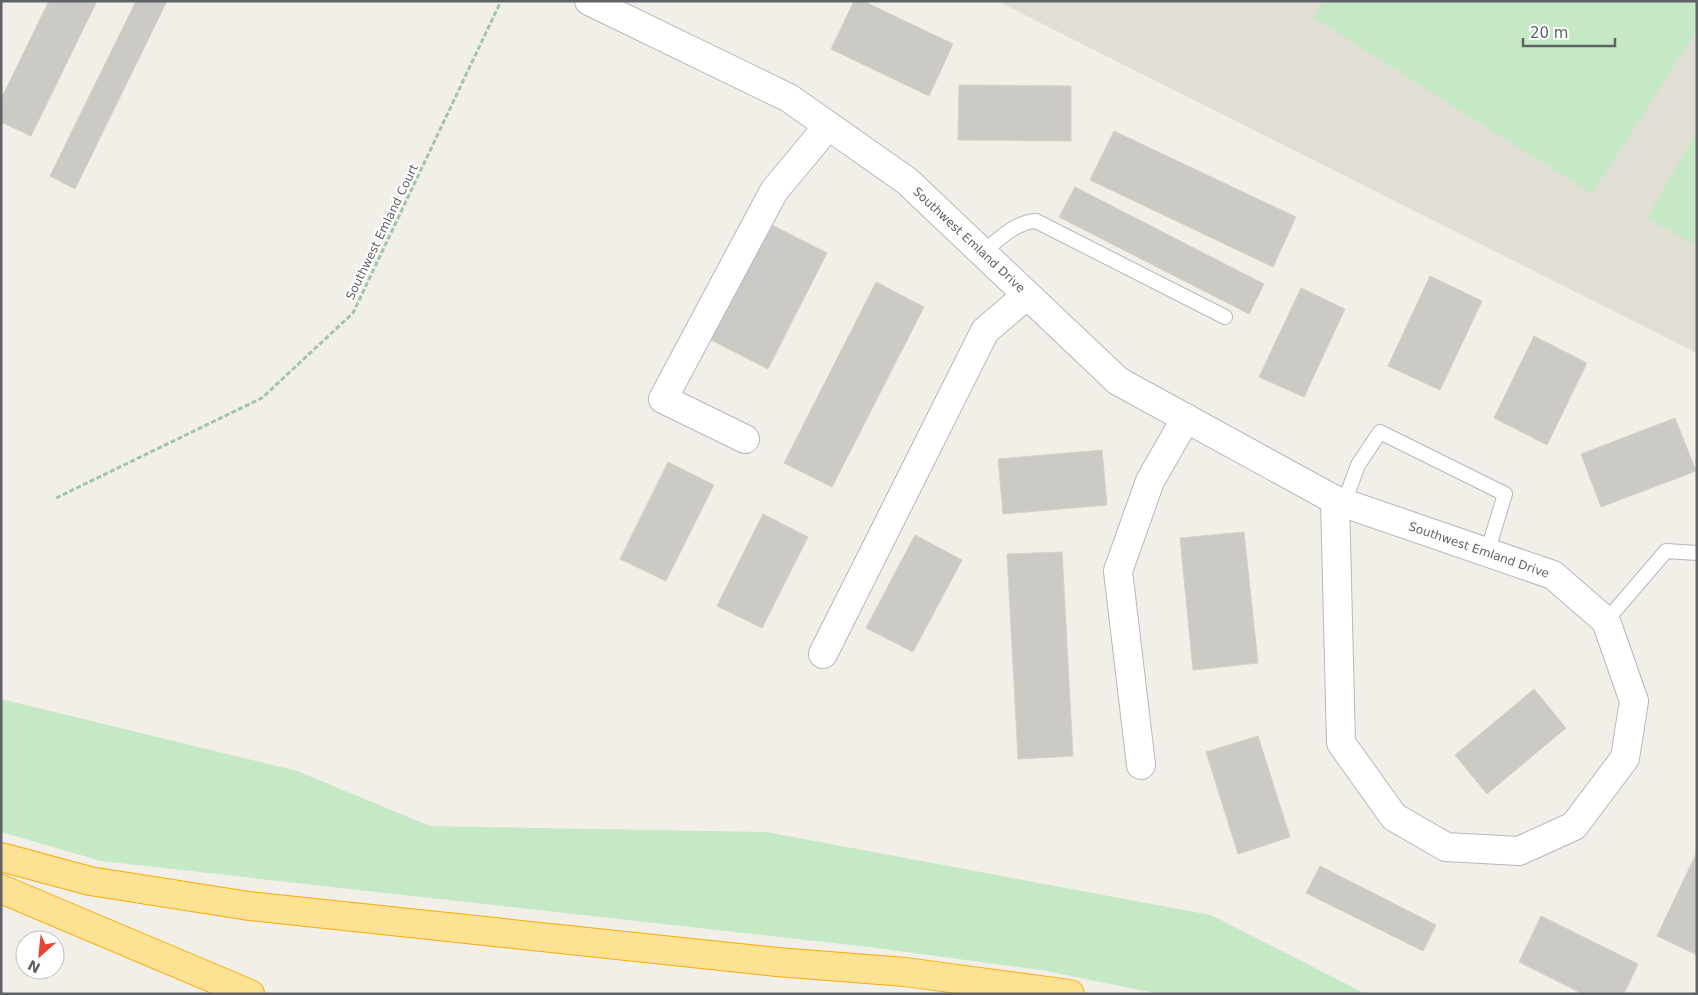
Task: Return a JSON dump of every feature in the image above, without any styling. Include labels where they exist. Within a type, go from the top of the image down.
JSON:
[{"type":"highway","points":[[1,857],[90,881],[249,906],[777,962],[905,972],[1070,994]]},
{"type":"highway","points":[[1,889],[250,994]]},
{"type":"street","name":"Southwest Emland Drive","points":[[589,1],[789,98],[907,181],[1118,381],[1340,501],[1553,575],[1606,621],[1634,701],[1625,758],[1574,826],[1519,851],[1446,847],[1394,817],[1341,742],[1340,501]]},
{"type":"street","points":[[746,439],[663,399],[774,191],[828,126]]},
{"type":"street","points":[[823,654],[985,331],[1027,295]]},
{"type":"street","points":[[1141,765],[1118,570],[1150,481],[1186,418]]},
{"type":"lane","points":[[982,253],[1012,229],[1027,221],[1036,221],[1225,317]]},
{"type":"lane","points":[[1340,501],[1358,466],[1380,432],[1505,494],[1487,552]]},
{"type":"lane","points":[[1606,621],[1666,551],[1697,553]]},
{"type":"path","name":"Southwest Emland Court","points":[[56,498],[262,398],[353,313],[502,1]]},
{"type":"shaded area","points":[[997,1],[1697,1],[1697,353]]},
{"type":"green space","points":[[1323,1],[1697,1],[1697,30],[1592,194],[1313,17]]},
{"type":"green space","points":[[1697,131],[1697,246],[1647,218]]},
{"type":"green space","points":[[1,699],[297,771],[430,826],[766,832],[1211,915],[1366,994],[1160,994],[1041,970],[869,947],[101,861],[1,832]]},
{"type":"building","points":[[49,1],[97,1],[31,136],[1,122],[1,99]]},
{"type":"building","points":[[136,1],[167,1],[75,189],[50,176]]},
{"type":"building","points":[[854,1],[863,1],[953,44],[929,96],[831,49]]},
{"type":"building","points":[[959,85],[1071,86],[1071,141],[958,140]]},
{"type":"building","points":[[1114,131],[1296,217],[1273,267],[1090,180]]},
{"type":"building","points":[[1075,187],[1264,284],[1249,314],[1059,217]]},
{"type":"building","points":[[770,224],[827,253],[768,369],[711,340]]},
{"type":"building","points":[[1430,276],[1482,301],[1440,390],[1388,366]]},
{"type":"building","points":[[876,282],[924,307],[832,487],[784,463]]},
{"type":"building","points":[[1301,288],[1345,309],[1304,397],[1259,377]]},
{"type":"building","points":[[1534,336],[1587,363],[1547,445],[1494,418]]},
{"type":"building","points":[[1675,418],[1696,471],[1601,507],[1581,454]]},
{"type":"building","points":[[1102,450],[1107,505],[1003,514],[998,459]]},
{"type":"building","points":[[668,462],[714,485],[666,581],[620,559]]},
{"type":"building","points":[[763,514],[808,537],[762,628],[717,606]]},
{"type":"building","points":[[1244,532],[1258,663],[1193,670],[1180,538]]},
{"type":"building","points":[[915,535],[962,560],[913,652],[866,628]]},
{"type":"building","points":[[1062,552],[1073,756],[1018,759],[1007,554]]},
{"type":"building","points":[[1534,689],[1566,728],[1487,794],[1455,755]]},
{"type":"building","points":[[1258,736],[1290,837],[1238,854],[1206,752]]},
{"type":"building","points":[[1697,852],[1697,955],[1657,936]]},
{"type":"building","points":[[1320,866],[1436,925],[1423,951],[1306,893]]},
{"type":"building","points":[[1541,916],[1638,964],[1624,994],[1583,994],[1519,962]]}]
